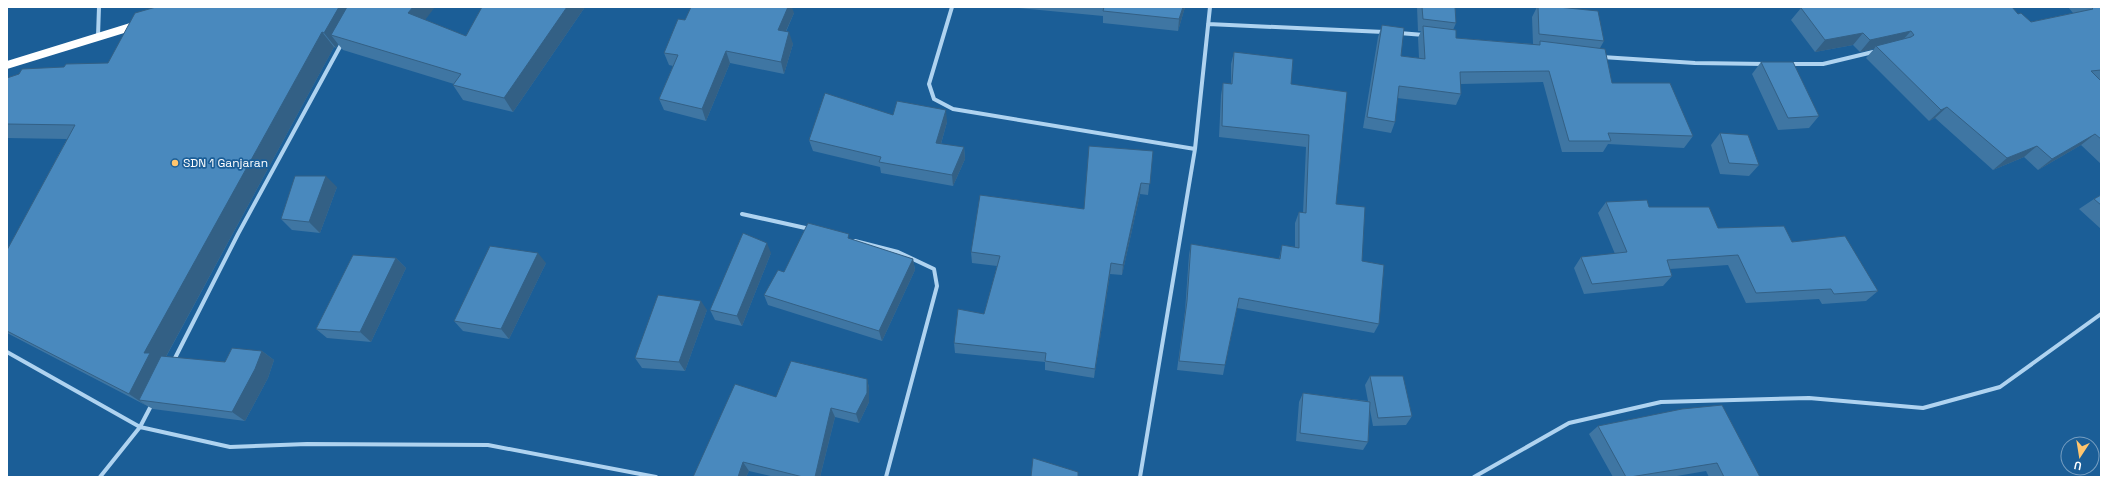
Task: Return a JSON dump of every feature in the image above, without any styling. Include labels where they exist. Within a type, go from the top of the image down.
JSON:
[{"type":"highway","points":[[7,64],[155,20]]},
{"type":"street","points":[[98,36],[99,7]]},
{"type":"street","points":[[952,7],[929,84],[934,99],[954,109],[1195,149]]},
{"type":"street","points":[[1140,477],[1195,149],[1210,7]]},
{"type":"street","points":[[1208,24],[1429,36]]},
{"type":"street","points":[[172,365],[238,234],[347,35]]},
{"type":"street","points":[[1786,64],[1824,64],[1876,52]]},
{"type":"street","points":[[1596,57],[1695,63],[1770,64]]},
{"type":"street","points":[[742,214],[818,231]]},
{"type":"street","points":[[847,238],[898,252],[934,269],[938,286],[886,477]]},
{"type":"street","points":[[1474,477],[1569,423],[1661,402],[1809,398],[1922,408],[2000,387],[2101,314]]},
{"type":"street","points":[[7,352],[140,427],[230,447],[307,444],[488,445],[656,477]]},
{"type":"street","points":[[100,477],[140,427],[154,399]]},
{"type":"building","name":"SDN 1 Ganjaran","points":[[156,7],[339,7],[324,33],[322,32],[144,353],[150,353],[129,394],[7,331],[7,250],[75,125],[7,124],[7,78],[19,74],[22,69],[64,67],[66,64],[108,63],[135,13]]},
{"type":"building","points":[[347,7],[413,7],[408,13],[466,36],[482,7],[567,7],[504,98],[453,85],[461,74],[331,35]]},
{"type":"building","points":[[691,7],[788,7],[778,30],[789,32],[781,62],[726,51],[702,109],[659,99],[678,55],[664,53],[678,19],[685,20]]},
{"type":"building","points":[[1104,7],[1183,7],[1179,19],[1103,11]]},
{"type":"building","points":[[1422,7],[1455,7],[1456,23],[1423,19]]},
{"type":"building","points":[[1538,7],[1558,7],[1598,11],[1604,41],[1539,34]]},
{"type":"building","points":[[2012,7],[2018,14],[2021,13],[2031,22],[2093,9],[2091,7],[2101,7],[2101,70],[2091,71],[2101,81],[2101,139],[2095,134],[2052,159],[2037,146],[2007,158],[1947,107],[1941,110],[1876,46],[1911,37],[1914,35],[1911,31],[1870,40],[1863,33],[1825,40],[1801,8]]},
{"type":"building","points":[[1382,25],[1404,28],[1401,56],[1425,59],[1423,26],[1456,30],[1456,38],[1540,45],[1540,41],[1605,49],[1612,83],[1670,83],[1693,136],[1608,133],[1611,141],[1569,141],[1549,71],[1460,72],[1461,94],[1399,86],[1395,122],[1367,117]]},
{"type":"building","points":[[1234,52],[1293,59],[1291,84],[1347,92],[1336,204],[1365,207],[1362,261],[1384,265],[1379,324],[1239,298],[1225,365],[1179,361],[1187,301],[1191,244],[1280,259],[1282,245],[1299,248],[1299,212],[1306,213],[1309,135],[1222,126],[1223,83],[1232,84]]},
{"type":"building","points":[[1761,62],[1793,62],[1819,116],[1788,118]]},
{"type":"building","points":[[825,93],[893,115],[897,101],[946,110],[936,143],[964,147],[952,175],[879,162],[881,157],[809,140]]},
{"type":"building","points":[[1720,133],[1748,135],[1759,165],[1729,163]]},
{"type":"building","points":[[1089,146],[1153,151],[1150,184],[1141,183],[1123,265],[1111,263],[1095,369],[1045,361],[1046,353],[954,343],[958,309],[984,314],[1000,256],[971,252],[980,195],[1084,209]]},
{"type":"building","points":[[295,176],[326,176],[309,222],[281,219]]},
{"type":"building","points":[[2101,195],[2101,205],[2094,199]]},
{"type":"building","points":[[1647,200],[1649,207],[1709,207],[1718,228],[1784,226],[1792,242],[1845,236],[1878,291],[1834,294],[1831,289],[1756,293],[1738,255],[1667,260],[1672,276],[1592,284],[1581,257],[1627,252],[1606,202]]},
{"type":"building","points":[[808,223],[849,234],[848,238],[913,259],[879,331],[764,295],[778,270],[784,272]]},
{"type":"building","points":[[743,233],[767,243],[737,316],[710,310]]},
{"type":"building","points":[[490,246],[538,253],[501,329],[454,321]]},
{"type":"building","points":[[353,255],[396,258],[360,332],[316,329]]},
{"type":"building","points":[[658,295],[701,301],[679,362],[635,358]]},
{"type":"building","points":[[232,348],[262,351],[255,369],[232,412],[139,400],[161,356],[225,362]]},
{"type":"building","points":[[791,361],[867,379],[867,393],[856,414],[831,408],[815,477],[803,477],[743,462],[738,477],[693,477],[735,384],[776,397]]},
{"type":"building","points":[[1370,376],[1403,376],[1412,416],[1378,418]]},
{"type":"building","points":[[1303,393],[1370,402],[1368,442],[1300,433]]},
{"type":"building","points":[[1722,405],[1760,477],[1724,477],[1717,463],[1626,477],[1598,426],[1682,409]]},
{"type":"building","points":[[1033,458],[1078,472],[1078,477],[1031,477]]},
{"type":"place","name":"SDN 1 Ganjaran","points":[[175,163]]}]
